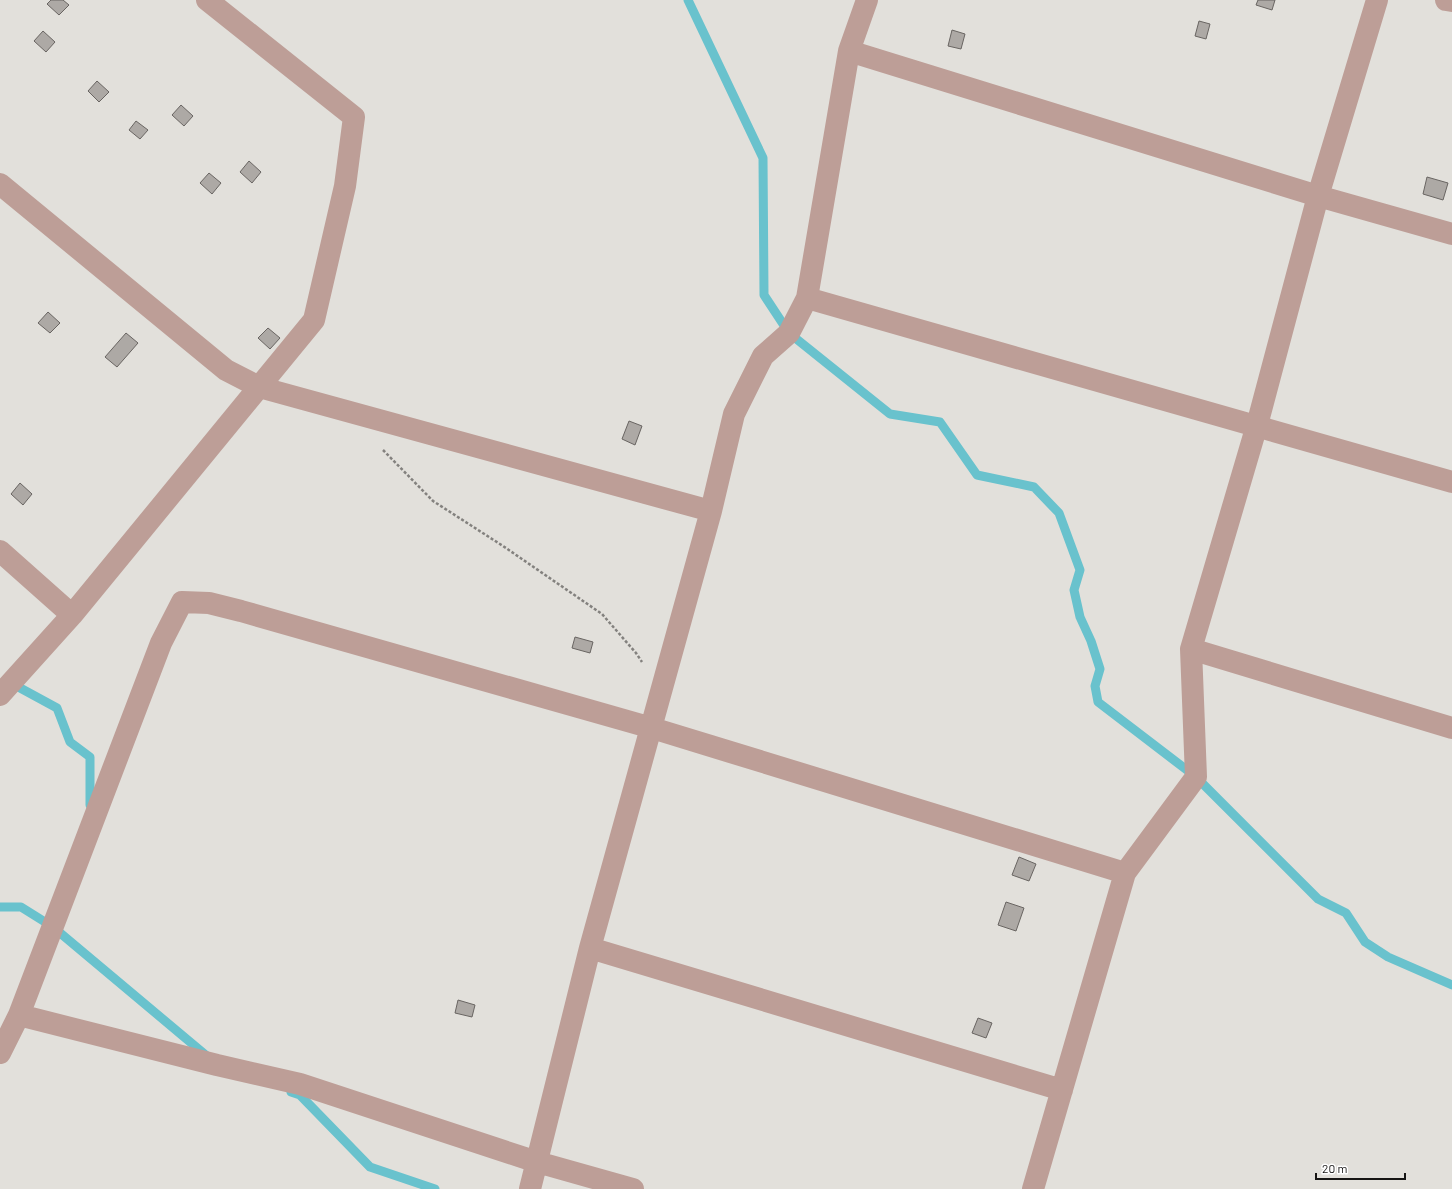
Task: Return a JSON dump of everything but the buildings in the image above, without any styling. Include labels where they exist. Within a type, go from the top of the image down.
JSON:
[{"type":"street","points":[[0,695],[72,615],[314,320],[345,186],[354,117],[208,0]]},
{"type":"street","points":[[530,1189],[590,948],[711,511],[734,414],[762,356],[789,333],[807,298],[849,52],[867,0]]},
{"type":"street","points":[[1033,1189],[1126,873],[1196,777],[1191,649],[1257,425],[1318,196],[1377,0]]},
{"type":"street","points":[[1446,0],[1452,2]]},
{"type":"street","points":[[849,52],[1318,196],[1452,234]]},
{"type":"street","points":[[0,184],[226,370],[259,387],[711,511]]},
{"type":"street","points":[[807,298],[1257,425],[1452,482]]},
{"type":"street","points":[[0,551],[72,615]]},
{"type":"street","points":[[0,1053],[20,1015],[161,643],[182,602],[209,603],[242,611],[652,728],[1126,873]]},
{"type":"street","points":[[1191,649],[1452,728]]},
{"type":"street","points":[[590,948],[1062,1090]]},
{"type":"street","points":[[20,1015],[217,1065],[300,1084],[537,1162],[633,1189]]},
{"type":"path","points":[[379,446],[433,501],[503,546],[602,614],[636,653],[661,694]]},
{"type":"waterway","points":[[688,0],[763,158],[764,295],[789,333],[890,414],[940,422],[977,475],[1034,487],[1059,513],[1080,570],[1074,590],[1080,617],[1091,641],[1100,669],[1095,686],[1098,702],[1196,777],[1318,899],[1346,913],[1365,942],[1388,957],[1452,985]]},
{"type":"waterway","points":[[11,683],[57,708],[70,742],[90,757],[90,805]]},
{"type":"waterway","points":[[0,907],[21,907],[53,927],[208,1057]]},
{"type":"waterway","points":[[291,1092],[300,1095],[370,1167],[435,1189]]}]
